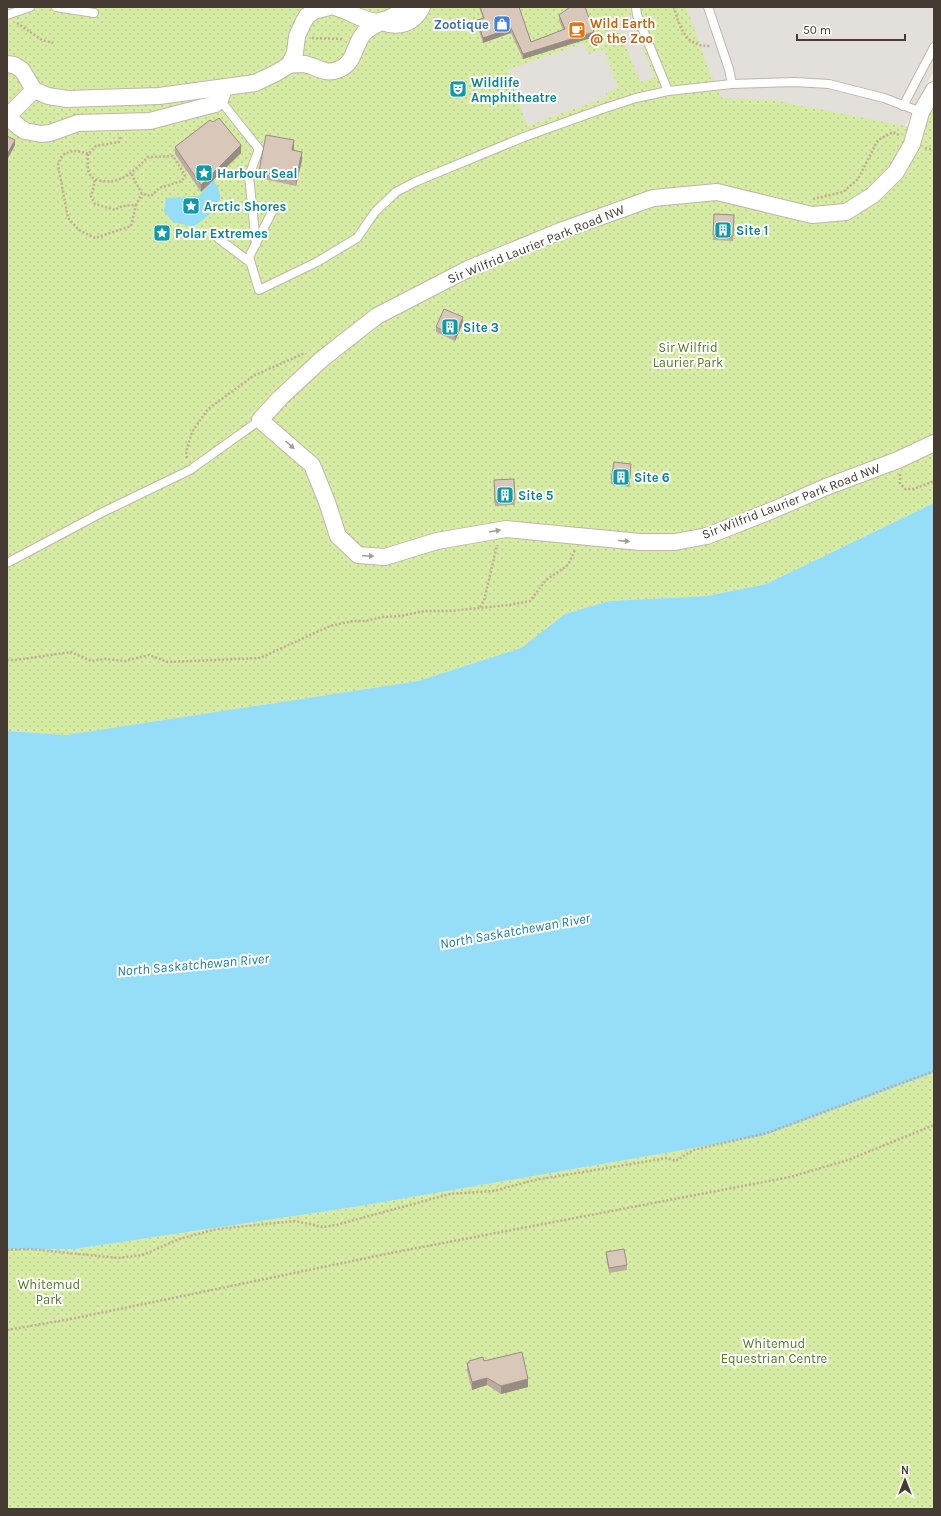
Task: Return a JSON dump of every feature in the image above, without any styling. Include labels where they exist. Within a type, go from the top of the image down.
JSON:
[{"type":"street","points":[[289,65],[295,53],[297,36],[304,11],[314,11],[329,7]]},
{"type":"street","points":[[336,7],[360,18],[389,24],[403,24],[416,17],[422,7]]},
{"type":"street","points":[[34,90],[7,115],[25,131],[41,134],[50,133],[78,123],[150,120],[214,104],[222,94],[255,83],[289,65],[305,64],[325,71],[337,71],[348,64],[360,39],[367,30],[394,16],[407,7]]},
{"type":"street","points":[[7,64],[19,67],[34,90],[48,96],[67,99],[159,96],[204,89],[222,94]]},
{"type":"street","name":"Sir Wilfrid Laurier Park Road NW","points":[[934,90],[921,112],[912,144],[896,172],[873,195],[846,212],[812,216],[717,192],[653,198],[563,230],[468,269],[378,316],[322,359],[280,398],[260,420],[312,465],[327,502],[338,536],[358,555],[385,557],[437,541],[506,529],[640,542],[675,542],[714,533],[826,487],[898,460],[934,443]]},
{"type":"street","points":[[120,122],[122,97]]},
{"type":"lane","points":[[10,17],[30,7]]},
{"type":"lane","points":[[56,7],[94,13]]},
{"type":"lane","points":[[636,7],[637,15],[668,91]]},
{"type":"lane","points":[[708,7],[732,84]]},
{"type":"lane","points":[[903,106],[934,46]]},
{"type":"lane","points":[[273,210],[249,257],[259,290],[321,260],[357,238],[375,212],[396,192],[415,182],[524,137],[636,98],[668,91],[732,84],[795,82],[828,84],[884,98],[921,112]]},
{"type":"lane","points":[[222,94],[259,149],[249,176],[256,244]]},
{"type":"lane","points":[[219,240],[251,263]]},
{"type":"lane","points":[[7,563],[102,513],[190,470],[260,420]]},
{"type":"path","points":[[674,7],[680,26],[692,42],[702,46],[721,48]]},
{"type":"path","points":[[10,17],[42,40],[54,43]]},
{"type":"path","points":[[297,36],[311,38],[360,39]]},
{"type":"path","points":[[120,122],[119,142],[96,146],[88,154],[89,173],[95,180],[109,182],[120,180],[131,173],[148,157],[172,156],[185,175],[182,181],[159,188],[151,196],[142,194],[131,173]]},
{"type":"path","points":[[807,200],[843,192],[858,179],[878,140],[893,132],[912,144]]},
{"type":"path","points":[[88,154],[77,150],[67,153],[62,155],[58,165],[68,218],[79,230],[95,238],[131,226],[136,205],[142,194]]},
{"type":"path","points":[[95,180],[91,197],[95,204],[115,210],[122,206],[136,205]]},
{"type":"path","points":[[190,470],[186,452],[192,432],[208,409],[252,376],[307,352]]},
{"type":"path","points":[[480,608],[484,602],[497,540],[506,529]]},
{"type":"path","points":[[7,660],[23,660],[71,652],[91,661],[105,659],[125,661],[149,655],[168,662],[260,658],[330,626],[425,611],[450,611],[508,605],[530,601],[546,580],[568,565],[575,550],[568,549]]},
{"type":"path","points":[[7,1250],[30,1249],[118,1258],[143,1255],[179,1239],[217,1229],[295,1220],[323,1227],[336,1225],[450,1194],[493,1190],[535,1180],[667,1158],[676,1161],[693,1150],[767,1133],[934,1071]]},
{"type":"path","points":[[7,1330],[71,1319],[396,1252],[790,1177],[848,1160],[934,1125]]},
{"type":"green space","name":"Sir Wilfrid Laurier Park","points":[[7,7],[934,7],[934,70],[905,126],[921,129],[934,106],[934,503],[766,584],[706,596],[609,601],[565,614],[521,648],[418,681],[66,735],[7,731]]},
{"type":"green space","name":"Whitemud Equestrian Centre","points":[[934,1073],[934,1509],[7,1509],[7,1249],[75,1249],[361,1206],[763,1136]]},
{"type":"shaded area","points":[[686,7],[934,7],[934,70],[905,126],[772,100],[722,98],[709,70]]},
{"type":"shaded area","points":[[630,14],[654,78],[640,82],[616,21]]},
{"type":"shaded area","points":[[584,43],[589,54],[604,49],[618,88],[606,93],[607,97],[527,126],[507,70]]},
{"type":"water","name":"Arctic Shores","points":[[213,180],[220,195],[217,207],[194,227],[173,222],[164,211],[166,198],[199,196]]},
{"type":"water","name":"North Saskatchewan River","points":[[934,503],[934,1073],[763,1136],[361,1206],[75,1249],[7,1249],[7,731],[66,735],[418,681],[521,648],[565,614],[609,601],[706,596],[766,584]]},
{"type":"building","points":[[480,7],[519,7],[531,42],[565,29],[559,15],[570,7],[585,7],[594,32],[523,54],[511,28],[483,38],[477,20],[484,18]]},
{"type":"building","points":[[219,118],[241,145],[201,185],[175,147],[210,120],[213,122]]},
{"type":"building","points":[[266,135],[294,140],[292,150],[302,152],[296,179],[259,171]]},
{"type":"building","points":[[7,136],[15,140],[8,153],[7,152]]},
{"type":"building","name":"Site 1","points":[[714,214],[734,215],[733,236],[713,235]]},
{"type":"building","name":"Site 3","points":[[444,309],[463,317],[455,336],[436,327]]},
{"type":"building","name":"Site 6","points":[[614,462],[631,464],[629,482],[611,479]]},
{"type":"building","name":"Site 5","points":[[514,479],[515,500],[495,501],[494,480]]},
{"type":"building","points":[[624,1249],[627,1265],[609,1268],[606,1252]]},
{"type":"building","points":[[522,1352],[528,1379],[501,1386],[487,1378],[472,1382],[467,1363],[469,1363],[469,1361],[483,1357],[484,1361]]},
{"type":"place","name":"Zootique","points":[[502,24]]},
{"type":"place","name":"Wild Earth @ the Zoo","points":[[577,30]]},
{"type":"place","name":"Wildlife Amphitheatre","points":[[458,89]]},
{"type":"place","name":"Harbour Seal","points":[[204,173]]},
{"type":"place","name":"Arctic Shores","points":[[191,206]]},
{"type":"place","name":"Site 1","points":[[723,230]]},
{"type":"place","name":"Polar Extremes","points":[[162,233]]},
{"type":"place","name":"Site 3","points":[[450,327]]},
{"type":"place","name":"Site 6","points":[[621,477]]},
{"type":"place","name":"Site 5","points":[[505,495]]},
{"type":"park label","name":"Whitemud Park","points":[[49,1292]]}]
